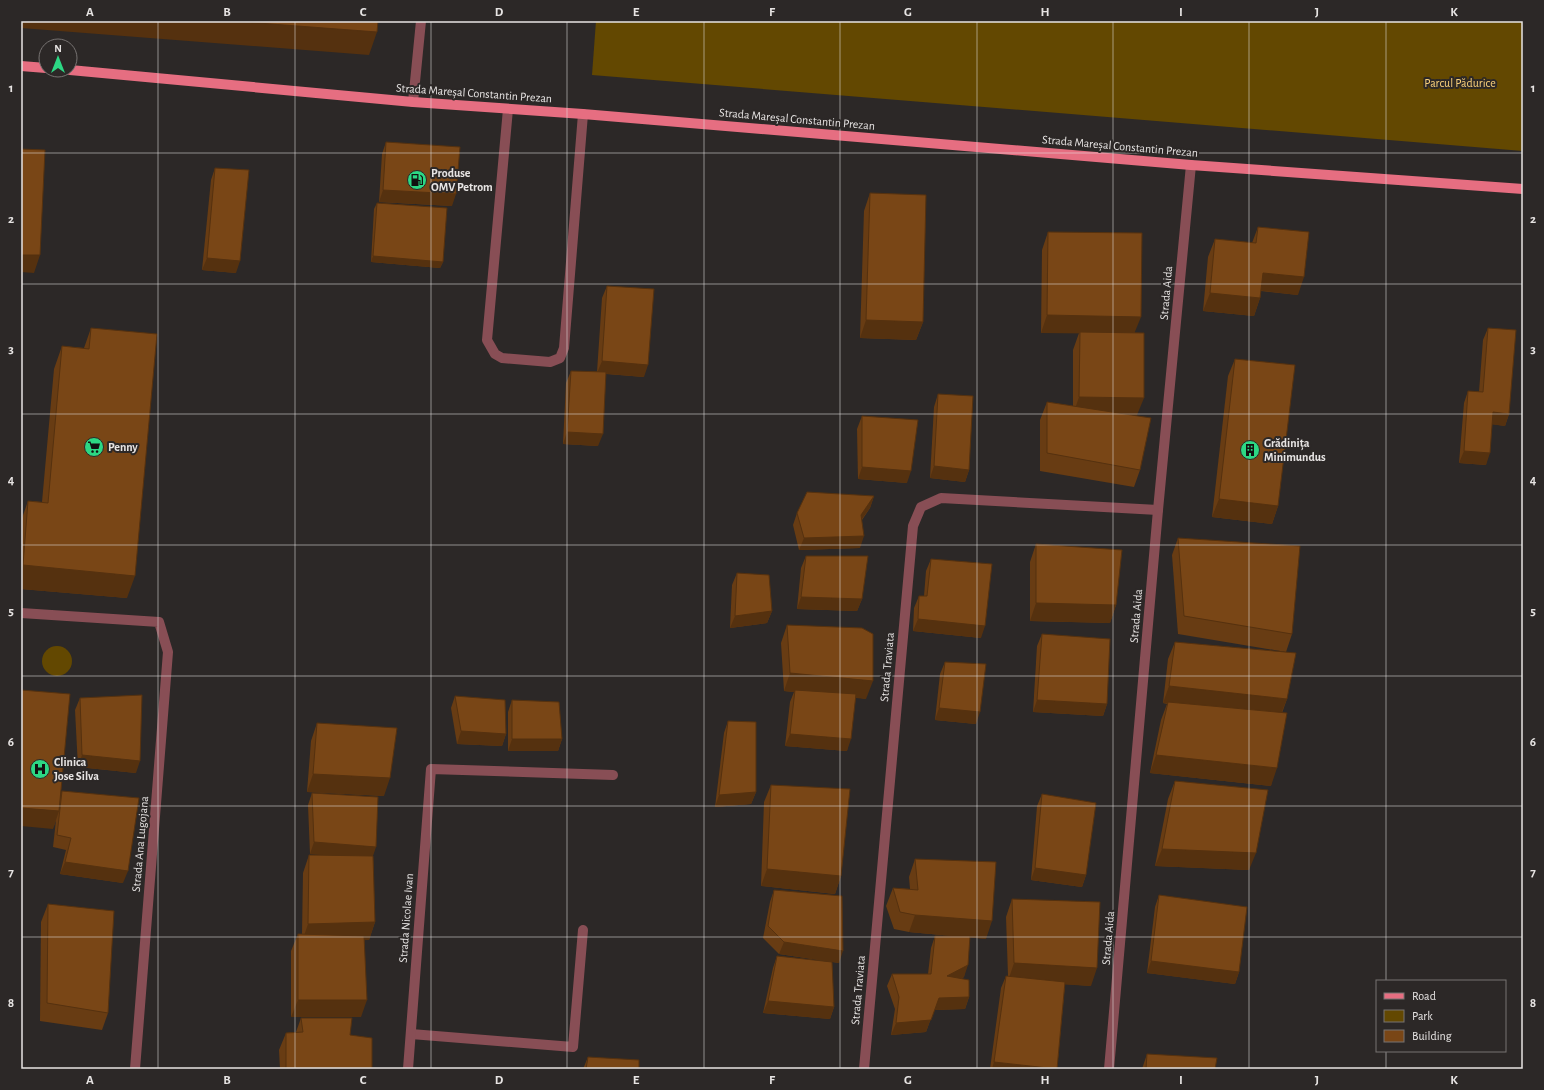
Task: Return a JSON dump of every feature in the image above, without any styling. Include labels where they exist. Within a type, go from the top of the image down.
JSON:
[{"type":"main road","points":[[21,66],[38,67]]},
{"type":"main road","name":"Strada Mareșal Constantin Prezan","points":[[78,71],[413,102],[583,114],[1191,165],[1523,189]]},
{"type":"street","points":[[413,102],[421,21]]},
{"type":"street","points":[[508,109],[487,340],[495,354],[502,358],[550,362],[560,358],[564,348],[583,114]]},
{"type":"street","name":"Strada Aida","points":[[1109,1069],[1158,510],[1191,165]]},
{"type":"street","name":"Strada Traviata","points":[[864,1069],[913,526],[921,507],[940,498],[1158,510]]},
{"type":"street","name":"Strada Ana Lugojana","points":[[21,614],[159,622],[168,652],[135,1069]]},
{"type":"street","name":"Strada Nicolae Ivan","points":[[408,1069],[431,769],[613,775]]},
{"type":"street","points":[[411,1034],[573,1047],[583,930]]},
{"type":"green space","name":"Parcul Pădurice","points":[[596,21],[1523,21],[1523,151],[592,75]]},
{"type":"green space","points":[[57,646],[68,650],[72,661],[68,672],[57,676],[46,672],[42,661],[46,650]]},
{"type":"building","points":[[231,21],[378,21],[377,32]]},
{"type":"building","name":"Produse OMV Petrom","points":[[386,142],[460,147],[456,194],[383,190]]},
{"type":"building","points":[[21,149],[45,150],[40,255],[21,255]]},
{"type":"building","points":[[215,168],[249,170],[240,261],[207,258]]},
{"type":"building","points":[[870,193],[926,195],[923,322],[866,320]]},
{"type":"building","points":[[377,203],[447,208],[443,262],[373,256]]},
{"type":"building","points":[[1258,227],[1309,232],[1304,277],[1263,273],[1260,298],[1210,293],[1215,239],[1256,243]]},
{"type":"building","points":[[1048,232],[1142,233],[1141,317],[1047,315]]},
{"type":"building","points":[[607,286],[654,289],[648,365],[602,361]]},
{"type":"building","name":"Penny","points":[[91,328],[157,334],[135,576],[23,565],[28,501],[48,503],[62,346],[89,349]]},
{"type":"building","points":[[1488,328],[1516,330],[1509,414],[1493,412],[1490,453],[1464,451],[1468,391],[1483,392]]},
{"type":"building","points":[[1080,332],[1144,333],[1144,398],[1079,397]]},
{"type":"building","name":"Grădinița Minimundus","points":[[1235,359],[1295,365],[1278,506],[1219,499]]},
{"type":"building","points":[[571,371],[606,372],[603,434],[567,432]]},
{"type":"building","points":[[938,394],[973,396],[969,470],[934,466]]},
{"type":"building","points":[[1047,402],[1151,418],[1140,470],[1047,453]]},
{"type":"building","points":[[862,416],[918,420],[911,471],[862,467]]},
{"type":"building","points":[[807,492],[874,496],[861,515],[864,536],[804,538],[797,513]]},
{"type":"building","points":[[1178,538],[1300,546],[1292,634],[1184,616]]},
{"type":"building","points":[[1036,544],[1122,550],[1116,605],[1036,603]]},
{"type":"building","points":[[806,556],[868,556],[862,599],[801,597]]},
{"type":"building","points":[[931,559],[992,564],[985,626],[918,619],[919,596],[927,596]]},
{"type":"building","points":[[737,573],[769,575],[772,611],[735,616]]},
{"type":"building","points":[[787,625],[862,628],[873,634],[873,681],[790,673]]},
{"type":"building","points":[[1042,634],[1110,639],[1107,704],[1037,700]]},
{"type":"building","points":[[1175,642],[1296,653],[1287,699],[1169,686]]},
{"type":"building","points":[[945,662],[986,664],[980,712],[939,708]]},
{"type":"building","name":"Clinica Jose Silva","points":[[21,690],[70,694],[59,811],[21,808]]},
{"type":"building","points":[[795,690],[856,694],[851,739],[790,734]]},
{"type":"building","points":[[142,695],[140,761],[82,755],[80,698]]},
{"type":"building","points":[[455,696],[505,700],[506,734],[461,731]]},
{"type":"building","points":[[512,700],[559,702],[562,739],[512,739]]},
{"type":"building","points":[[1168,702],[1287,713],[1277,768],[1156,755]]},
{"type":"building","points":[[728,721],[756,722],[756,792],[719,795]]},
{"type":"building","points":[[317,723],[397,728],[390,778],[313,774]]},
{"type":"building","points":[[1175,781],[1268,790],[1256,853],[1162,849]]},
{"type":"building","points":[[771,785],[850,789],[841,876],[767,869]]},
{"type":"building","points":[[62,791],[139,798],[128,871],[65,862],[71,838],[57,835]]},
{"type":"building","points":[[312,793],[378,797],[376,847],[314,842]]},
{"type":"building","points":[[1042,794],[1096,803],[1086,875],[1035,868]]},
{"type":"building","points":[[309,855],[373,856],[375,922],[308,924]]},
{"type":"building","points":[[915,859],[996,862],[992,921],[915,915],[900,912],[893,888],[918,890]]},
{"type":"building","points":[[774,890],[842,896],[843,951],[784,942],[768,926]]},
{"type":"building","points":[[1159,895],[1247,907],[1239,972],[1151,961]]},
{"type":"building","points":[[1012,899],[1100,902],[1097,968],[1014,963]]},
{"type":"building","points":[[48,904],[114,911],[108,1013],[47,1003]]},
{"type":"building","points":[[298,934],[364,936],[367,1000],[298,1000]]},
{"type":"building","points":[[935,936],[970,936],[968,965],[947,976],[969,980],[969,997],[939,998],[931,1020],[896,1023],[899,997],[892,974],[931,974]]},
{"type":"building","points":[[777,956],[832,962],[834,1007],[768,1001]]},
{"type":"building","points":[[1006,976],[1065,982],[1057,1069],[994,1062]]},
{"type":"building","points":[[301,1018],[352,1018],[350,1035],[372,1038],[372,1069],[286,1069],[286,1033],[303,1032]]},
{"type":"building","points":[[1147,1054],[1217,1058],[1215,1069],[1146,1069]]},
{"type":"building","points":[[588,1057],[639,1060],[639,1069],[586,1069]]},
{"type":"place","name":"Produse OMV Petrom","points":[[417,180]]},
{"type":"place","name":"Penny","points":[[94,447]]},
{"type":"place","name":"Grădinița Minimundus","points":[[1250,450]]},
{"type":"place","name":"Clinica Jose Silva","points":[[40,769]]}]
